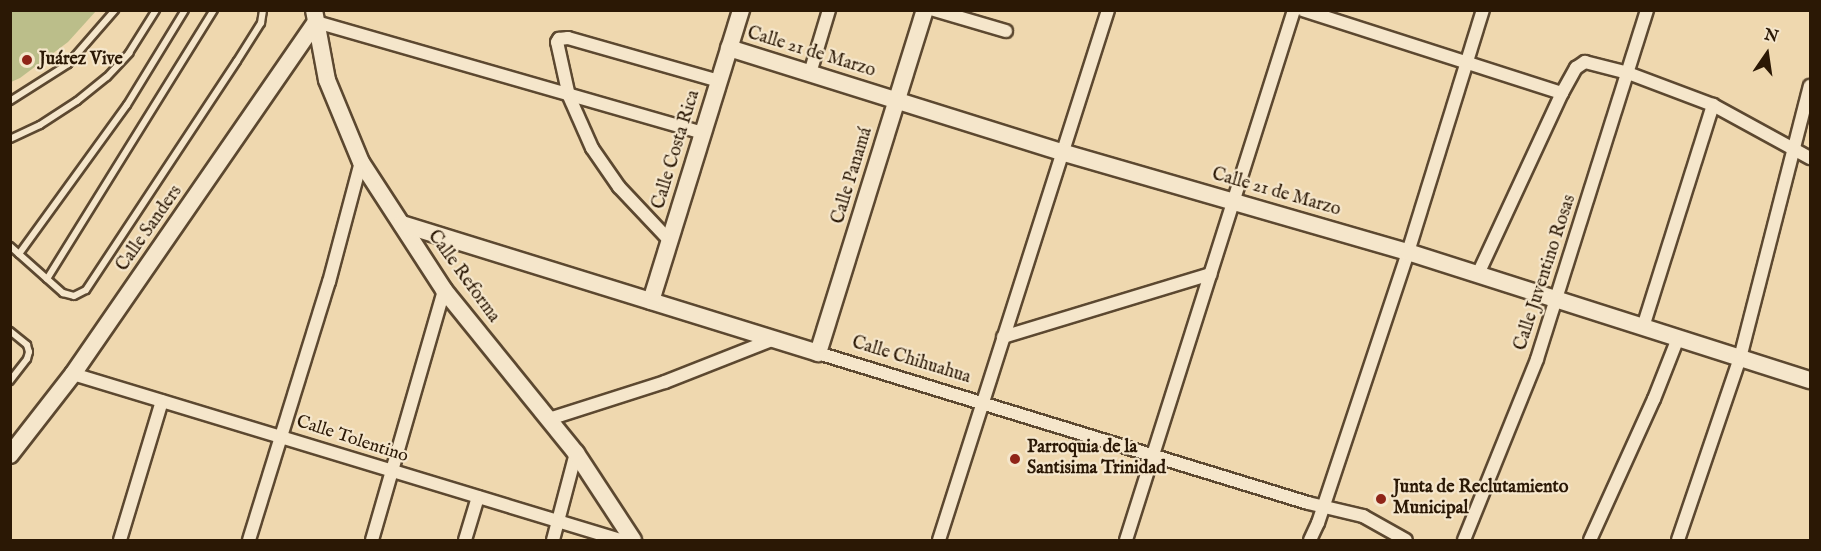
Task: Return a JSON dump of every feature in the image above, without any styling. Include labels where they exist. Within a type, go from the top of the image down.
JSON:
[{"type":"street","name":"Calle Costa Rica","points":[[651,301],[741,10]]},
{"type":"street","points":[[810,73],[829,10]]},
{"type":"street","name":"Calle Panamá","points":[[818,353],[925,10]]},
{"type":"street","points":[[934,10],[1006,31]]},
{"type":"street","points":[[939,540],[1108,10]]},
{"type":"street","points":[[1126,540],[1294,10]]},
{"type":"street","points":[[1303,10],[1467,60],[1562,93]]},
{"type":"street","points":[[1310,540],[1408,252],[1482,10]]},
{"type":"street","name":"Calle Juventino Rosas","points":[[1464,540],[1538,359],[1647,10]]},
{"type":"street","points":[[315,16],[569,96],[703,133]]},
{"type":"street","name":"Calle Reforma","points":[[315,16],[327,80],[361,162],[444,290],[576,453],[633,540]]},
{"type":"street","name":"Calle Sanders","points":[[13,445],[73,374],[315,16]]},
{"type":"street","points":[[669,240],[638,210],[605,169],[584,133],[569,96],[556,42],[563,38],[719,81]]},
{"type":"street","name":"Calle 21 de Marzo","points":[[729,48],[1061,152],[1408,252],[1810,380]]},
{"type":"street","points":[[1478,274],[1562,93],[1576,68],[1585,62],[1628,73],[1713,105],[1810,158]]},
{"type":"street","points":[[1678,540],[1740,358],[1810,86]]},
{"type":"street","points":[[1643,327],[1713,105]]},
{"type":"street","points":[[249,540],[329,282],[361,162]]},
{"type":"street","name":"Calle Chihuahua","points":[[402,224],[1151,456],[1323,507],[1363,516],[1406,540]]},
{"type":"street","points":[[1003,337],[1211,274]]},
{"type":"street","points":[[372,540],[444,290]]},
{"type":"street","points":[[1590,540],[1641,431],[1678,338]]},
{"type":"street","points":[[549,419],[665,382],[774,339]]},
{"type":"street","name":"Calle Tolentino","points":[[73,374],[620,540]]},
{"type":"street","points":[[120,540],[162,400]]},
{"type":"street","points":[[553,540],[576,453]]},
{"type":"street","points":[[465,540],[478,497]]},
{"type":"lane","points":[[10,101],[68,64],[115,10]]},
{"type":"lane","points":[[10,139],[40,125],[77,101],[107,77],[129,52],[156,10]]},
{"type":"lane","points":[[19,254],[127,105],[185,10]]},
{"type":"lane","points":[[47,279],[214,10]]},
{"type":"lane","points":[[10,246],[69,296],[78,295],[86,290],[237,61],[261,23],[263,10]]},
{"type":"lane","points":[[10,331],[27,345],[29,352],[27,359],[10,381]]},
{"type":"green space","name":"Juárez Vive","points":[[11,10],[96,11],[68,42],[20,78],[11,82]]},
{"type":"place","name":"Juárez Vive","points":[[27,60]]},
{"type":"place","name":"Parroquia de la Santisima Trinidad","points":[[1015,459]]},
{"type":"place","name":"Junta de Reclutamiento Municipal","points":[[1381,499]]}]
